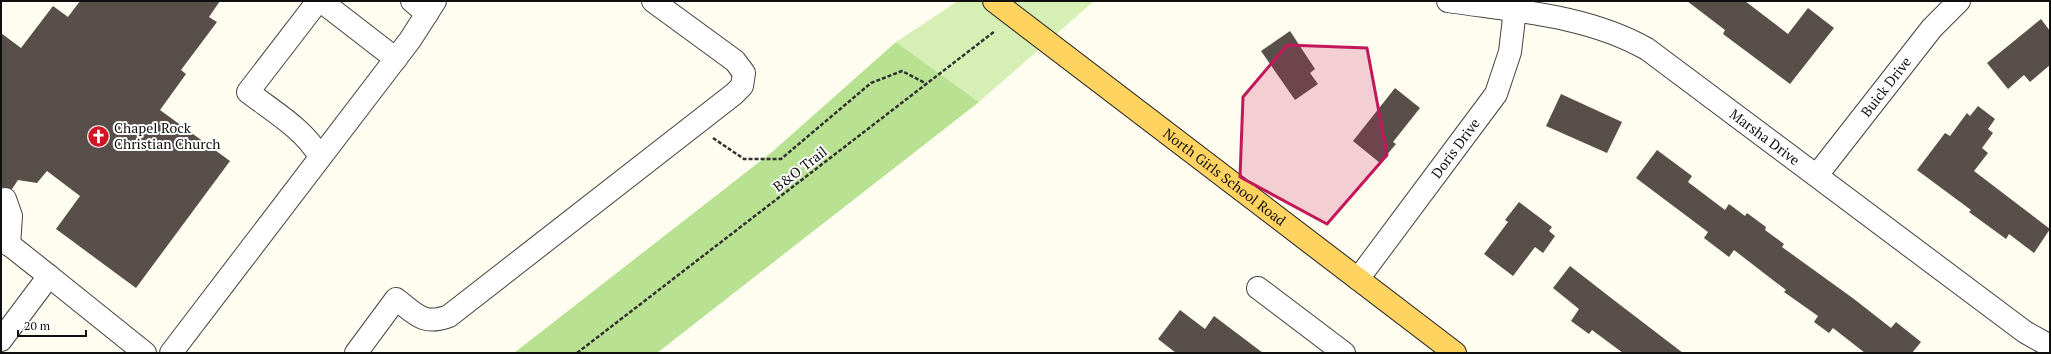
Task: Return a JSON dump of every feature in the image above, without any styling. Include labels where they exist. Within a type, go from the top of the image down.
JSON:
[{"type":"main road","name":"North Girls School Road","points":[[994,1],[1455,353]]},
{"type":"street","points":[[320,157],[304,135],[248,92],[320,1],[396,59]]},
{"type":"street","points":[[356,353],[396,298],[425,320],[437,321],[449,316],[734,94],[742,86],[744,73],[735,61],[653,1]]},
{"type":"street","name":"Marsha Drive","points":[[1448,1],[1515,6],[1591,25],[1629,39],[1664,60],[2025,332],[2050,346]]},
{"type":"street","name":"Buick Drive","points":[[1817,175],[1932,28],[1959,1]]},
{"type":"street","points":[[171,353],[396,59],[425,5]]},
{"type":"street","name":"Doris Drive","points":[[1358,279],[1496,94],[1510,52],[1515,6]]},
{"type":"street","points":[[5,199],[11,216],[5,242],[145,353]]},
{"type":"street","points":[[3,333],[49,276]]},
{"type":"street","points":[[1258,288],[1344,353]]},
{"type":"path","name":"B&O Trail","points":[[578,353],[1014,17]]},
{"type":"path","points":[[711,136],[744,159],[781,159],[871,83],[902,71],[926,84]]},
{"type":"highlighted area","points":[[1287,45],[1367,48],[1387,155],[1327,224],[1240,177],[1243,97]]},
{"type":"green space","points":[[958,1],[1094,1],[979,102],[896,42]]},
{"type":"green space","points":[[896,42],[979,102],[657,353],[514,353],[772,152]]},
{"type":"building","name":"Chapel Rock Christian Church","points":[[80,1],[220,1],[209,17],[217,22],[181,70],[186,74],[160,110],[230,161],[136,288],[56,229],[80,196],[47,171],[37,183],[18,180],[12,189],[1,187],[1,33],[21,48],[53,6],[68,17]]},
{"type":"building","points":[[1687,1],[1745,1],[1788,34],[1808,8],[1834,28],[1790,84],[1723,34],[1725,30]]},
{"type":"building","points":[[2041,19],[2050,31],[2050,65],[2030,82],[2024,75],[2008,89],[1987,63]]},
{"type":"building","points":[[1290,31],[1315,69],[1310,73],[1318,84],[1295,100],[1261,51]]},
{"type":"building","points":[[1395,88],[1420,108],[1393,142],[1396,144],[1380,163],[1353,141]]},
{"type":"building","points":[[1561,94],[1622,122],[1607,153],[1546,126]]},
{"type":"building","points":[[1978,106],[1995,119],[1988,129],[1993,133],[1982,148],[1988,153],[1974,171],[2050,229],[2034,253],[2009,234],[2006,239],[1969,212],[1971,210],[1917,170],[1945,133],[1950,136],[1967,113],[1970,116]]},
{"type":"building","points":[[1657,150],[1692,176],[1688,182],[1725,210],[1729,204],[1745,216],[1747,213],[1766,227],[1765,230],[1784,244],[1782,247],[1854,299],[1891,328],[1896,322],[1921,342],[1912,353],[1865,353],[1833,328],[1829,333],[1814,322],[1818,316],[1784,292],[1786,290],[1734,250],[1729,257],[1704,238],[1708,232],[1636,178]]},
{"type":"building","points":[[1519,202],[1552,227],[1549,231],[1555,236],[1543,253],[1535,247],[1513,276],[1484,254],[1508,222],[1505,220]]},
{"type":"building","points":[[1570,266],[1683,353],[1623,353],[1592,330],[1589,334],[1571,321],[1579,309],[1553,288]]},
{"type":"building","points":[[1180,310],[1205,329],[1214,316],[1263,353],[1176,353],[1158,339]]},
{"type":"place","name":"Chapel Rock Christian Church","points":[[98,136]]}]
